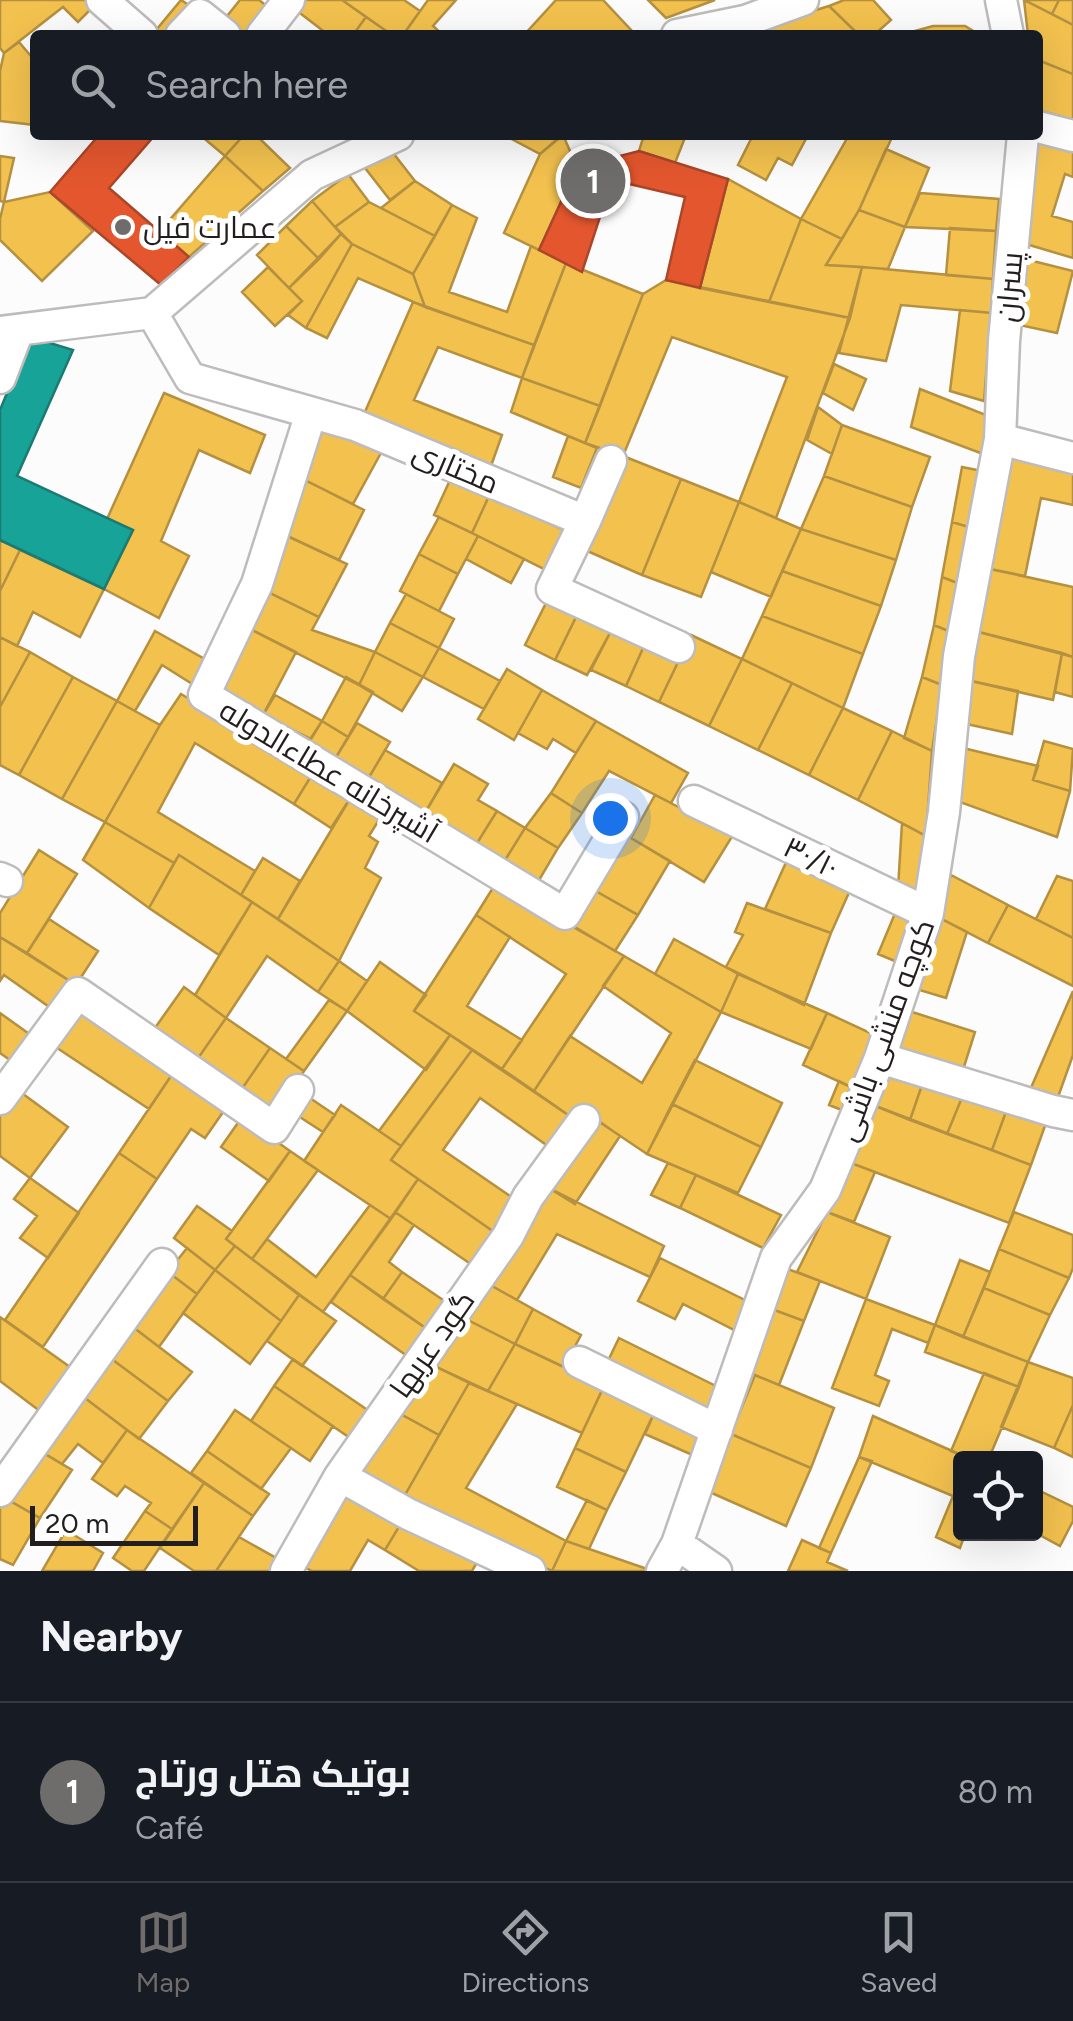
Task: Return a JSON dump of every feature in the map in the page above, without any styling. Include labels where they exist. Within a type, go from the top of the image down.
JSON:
[{"type":"lane","points":[[102,0],[136,30]]},
{"type":"lane","points":[[266,30],[290,0]]},
{"type":"lane","points":[[701,30],[745,21],[803,0]]},
{"type":"lane","points":[[1001,0],[1007,30]]},
{"type":"lane","points":[[185,30],[200,15],[219,30]]},
{"type":"lane","points":[[1043,128],[1073,136]]},
{"type":"lane","points":[[0,378],[9,331],[152,314],[312,175],[387,140]]},
{"type":"lane","name":"پسران","points":[[1000,439],[1004,341],[1023,140]]},
{"type":"lane","name":"مختاری","points":[[152,314],[190,378],[356,424],[585,520]]},
{"type":"lane","name":"آشپرخانه عطاءالدوله","points":[[311,413],[258,584],[204,696],[565,914],[623,818]]},
{"type":"lane","points":[[1000,439],[1073,458]]},
{"type":"lane","name":"کوچه منشی باشی","points":[[662,1571],[677,1544],[776,1258],[825,1190],[880,1058],[928,913],[944,812],[960,656],[1000,439]]},
{"type":"lane","points":[[610,461],[552,589],[679,646]]},
{"type":"lane","name":"۳۰/۱۰","points":[[694,801],[928,913]]},
{"type":"lane","points":[[0,1099],[78,993],[274,1128],[298,1090]]},
{"type":"lane","points":[[880,1058],[1054,1112],[1073,1114]]},
{"type":"lane","name":"گود عربها","points":[[286,1571],[340,1476],[584,1120]]},
{"type":"lane","points":[[0,1491],[162,1264]]},
{"type":"lane","points":[[579,1362],[717,1430]]},
{"type":"lane","points":[[340,1476],[408,1514],[530,1571]]},
{"type":"lane","points":[[677,1544],[716,1571]]},
{"type":"building: Homes","points":[[0,0],[90,0],[95,5],[78,22],[63,7],[4,53],[0,48]]},
{"type":"building: Homes","points":[[181,0],[198,11],[181,30],[156,30]]},
{"type":"building: Homes","points":[[240,0],[259,0],[272,10],[256,30],[234,30],[223,21]]},
{"type":"building: Homes","points":[[297,0],[342,0],[366,17],[357,30],[322,30],[292,7]]},
{"type":"building: Homes","points":[[342,0],[404,0],[420,11],[407,30],[385,30]]},
{"type":"building: Homes","points":[[428,0],[456,0],[433,26],[437,30],[407,30]]},
{"type":"building: Homes","points":[[556,0],[603,0],[631,30],[529,30]]},
{"type":"building: Homes","points":[[648,0],[715,0],[666,18]]},
{"type":"building: Homes","points":[[844,0],[873,0],[891,20],[880,30],[854,30],[829,6]]},
{"type":"building: Homes","points":[[1024,0],[1059,0],[1052,14]]},
{"type":"building: Homes","points":[[1024,0],[1073,25],[1073,74],[1043,62],[1043,30],[1027,30]]},
{"type":"building: Homes","points":[[1059,0],[1073,0],[1073,25],[1052,14]]},
{"type":"building: Homes","points":[[829,6],[854,30],[752,30]]},
{"type":"building: Homes","points":[[366,17],[385,30],[357,30]]},
{"type":"building: Homes","points":[[965,26],[972,30],[918,30]]},
{"type":"building: Homes","points":[[19,42],[30,55],[30,124],[0,121],[4,53]]},
{"type":"building: Homes","points":[[1043,62],[1073,74],[1073,120],[1043,111]]},
{"type":"building: Homes","points":[[206,140],[239,140],[225,156]]},
{"type":"building: Homes","points":[[239,140],[261,140],[290,168],[263,191],[225,156]]},
{"type":"building: Homes","points":[[513,140],[556,140],[540,154]]},
{"type":"building: Homes","points":[[557,140],[565,140],[577,167],[539,250],[504,233],[540,154]]},
{"type":"building: Homes","points":[[642,140],[684,140],[675,163],[639,151]]},
{"type":"building: Homes","points":[[750,140],[805,140],[792,165],[778,158],[766,180],[738,165]]},
{"type":"building: Homes","points":[[846,140],[891,140],[842,239],[801,219]]},
{"type":"building: Homes","points":[[1038,140],[1073,145],[1073,177],[1065,174],[1052,216],[1073,222],[1073,258],[1026,244]]},
{"type":"building: Homes","points":[[390,149],[415,181],[390,200],[365,168]]},
{"type":"building: Homes","points":[[886,149],[929,168],[905,227],[859,210]]},
{"type":"building: Homes","points":[[0,156],[14,158],[4,202],[0,201]]},
{"type":"building: Homes","points":[[225,156],[263,191],[189,257],[160,231]]},
{"type":"building: Homes","points":[[348,174],[369,202],[335,227],[312,201]]},
{"type":"building: Homes","points":[[728,179],[801,219],[769,302],[700,288]]},
{"type":"building: Homes","points":[[415,181],[452,205],[435,236],[381,208]]},
{"type":"building: Homes","points":[[50,192],[93,231],[42,281],[0,240],[0,219],[4,202]]},
{"type":"building: Homes","points":[[920,193],[999,199],[996,231],[905,227]]},
{"type":"building: Homes","points":[[312,201],[341,234],[319,259],[286,226]]},
{"type":"building: Homes","points":[[369,202],[435,236],[413,274],[352,244],[335,227]]},
{"type":"building: Homes","points":[[452,205],[477,218],[449,292],[507,312],[531,246],[566,263],[534,345],[425,307],[413,274]]},
{"type":"building: Homes","points":[[859,210],[905,227],[888,269],[826,265]]},
{"type":"building: Homes","points":[[801,219],[842,239],[826,265],[862,267],[850,318],[769,302]]},
{"type":"building: Homes","points":[[286,226],[319,259],[289,288],[257,255]]},
{"type":"building: Homes","points":[[950,228],[996,231],[993,279],[946,275]]},
{"type":"building: Homes","points":[[341,234],[352,244],[306,328],[288,315],[302,301],[289,288]]},
{"type":"building: Homes","points":[[352,244],[413,274],[425,307],[358,278],[327,338],[306,328]]},
{"type":"building: Homes","points":[[1025,259],[1073,271],[1057,333],[1015,324]]},
{"type":"building: Homes","points":[[566,263],[643,294],[600,406],[522,378]]},
{"type":"building: Homes","points":[[268,267],[302,301],[275,326],[242,292]]},
{"type":"building: Homes","points":[[862,267],[993,279],[991,313],[901,305],[886,361],[839,353]]},
{"type":"building: Homes","points":[[666,280],[850,318],[776,518],[739,502],[787,377],[672,337],[623,456],[585,443],[643,294]]},
{"type":"building: Homes","points":[[413,302],[534,345],[522,378],[438,347],[414,400],[502,435],[491,466],[364,414]]},
{"type":"building: Homes","points":[[960,310],[991,313],[984,401],[950,391]]},
{"type":"building: Homes","points":[[834,364],[866,379],[853,410],[823,393]]},
{"type":"building: Homes","points":[[522,378],[600,406],[585,443],[511,412]]},
{"type":"building: Homes","points":[[920,389],[986,415],[983,454],[911,427]]},
{"type":"building: Homes","points":[[164,393],[265,435],[250,473],[199,450],[161,541],[189,556],[159,618],[104,589],[133,530],[107,519]]},
{"type":"building: Homes","points":[[818,407],[842,425],[832,454],[807,440]]},
{"type":"building: Homes","points":[[842,425],[930,457],[912,507],[824,476]]},
{"type":"building: Homes","points":[[318,426],[382,451],[353,504],[301,478]]},
{"type":"building: Homes","points":[[568,436],[597,448],[581,488],[553,477]]},
{"type":"building: Homes","points":[[623,456],[681,479],[642,575],[585,550]]},
{"type":"building: Homes","points":[[1012,458],[1073,473],[1073,505],[1041,498],[1025,576],[990,569]]},
{"type":"building: Homes","points":[[962,467],[982,471],[972,528],[952,522]]},
{"type":"building: Homes","points":[[824,476],[912,507],[896,560],[801,529]]},
{"type":"building: Homes","points":[[301,478],[364,510],[339,560],[283,534]]},
{"type":"building: Homes","points":[[681,479],[739,502],[701,597],[642,575]]},
{"type":"building: Homes","points":[[450,480],[489,496],[472,533],[434,515]]},
{"type":"building: Homes","points":[[489,496],[566,531],[548,571],[472,533]]},
{"type":"building: Homes","points":[[739,502],[801,529],[771,597],[711,572]]},
{"type":"building: Homes","points":[[439,517],[478,536],[458,574],[419,554]]},
{"type":"building: Homes","points":[[952,522],[972,528],[960,584],[942,577]]},
{"type":"building: Homes","points":[[801,529],[896,560],[881,606],[782,571]]},
{"type":"building: Homes","points":[[283,534],[347,564],[319,617],[264,590]]},
{"type":"building: Homes","points":[[478,536],[524,559],[511,583],[466,559]]},
{"type":"building: Homes","points":[[0,540],[20,550],[0,591]]},
{"type":"building: Homes","points":[[20,550],[104,589],[80,637],[33,612],[17,646],[0,637],[0,591]]},
{"type":"building: Homes","points":[[419,554],[458,574],[439,611],[400,591]]},
{"type":"building: Homes","points":[[990,569],[1073,587],[1073,657],[975,631]]},
{"type":"building: Homes","points":[[782,571],[881,606],[863,654],[762,616]]},
{"type":"building: Homes","points":[[942,577],[960,584],[953,633],[934,625]]},
{"type":"building: Homes","points":[[264,590],[319,617],[312,630],[375,652],[359,685],[248,628]]},
{"type":"building: Homes","points":[[406,594],[454,619],[439,648],[390,623]]},
{"type":"building: Homes","points":[[549,597],[578,613],[555,660],[525,645]]},
{"type":"building: Homes","points":[[578,613],[612,629],[587,675],[555,660]]},
{"type":"building: Homes","points":[[762,616],[863,654],[843,708],[742,659]]},
{"type":"building: Homes","points":[[390,623],[439,648],[423,677],[375,652]]},
{"type":"building: Homes","points":[[934,625],[953,633],[942,685],[922,677]]},
{"type":"building: Homes","points":[[248,628],[296,652],[263,715],[215,691]]},
{"type":"building: Homes","points":[[612,629],[644,646],[626,686],[591,670]]},
{"type":"building: Homes","points":[[155,631],[210,662],[197,687],[162,665],[135,711],[117,701]]},
{"type":"building: Homes","points":[[975,631],[1062,653],[1053,700],[967,680]]},
{"type":"building: Homes","points":[[691,635],[742,659],[709,726],[659,702]]},
{"type":"building: Homes","points":[[0,637],[30,652],[0,707]]},
{"type":"building: Homes","points":[[644,646],[678,662],[659,702],[626,686]]},
{"type":"building: Homes","points":[[439,648],[500,681],[484,709],[423,677]]},
{"type":"building: Homes","points":[[30,652],[73,677],[19,775],[0,765],[0,707]]},
{"type":"building: Homes","points":[[375,652],[423,677],[402,711],[359,685]]},
{"type":"building: Homes","points":[[1062,653],[1073,657],[1073,697],[1055,692]]},
{"type":"building: Homes","points":[[742,659],[792,683],[758,750],[709,726]]},
{"type":"building: Homes","points":[[507,669],[542,690],[514,740],[478,719]]},
{"type":"building: Homes","points":[[73,677],[117,701],[62,799],[19,775]]},
{"type":"building: Homes","points":[[346,677],[373,692],[348,737],[322,721]]},
{"type":"building: Homes","points":[[922,677],[942,685],[932,751],[904,738]]},
{"type":"building: Homes","points":[[967,680],[1018,691],[1012,734],[962,723]]},
{"type":"building: Homes","points":[[792,683],[843,708],[809,775],[758,750]]},
{"type":"building: Homes","points":[[542,690],[596,721],[576,753],[553,739],[547,749],[518,733]]},
{"type":"building: Homes","points":[[181,694],[313,773],[294,804],[195,743],[158,812],[255,871],[241,895],[179,855],[174,863],[105,822]]},
{"type":"building: Homes","points":[[275,695],[322,721],[311,739],[263,715]]},
{"type":"building: Homes","points":[[117,701],[160,725],[105,822],[62,799]]},
{"type":"building: Homes","points":[[843,708],[892,731],[858,800],[809,775]]},
{"type":"building: Homes","points":[[322,721],[348,737],[332,764],[305,747]]},
{"type":"building: Homes","points":[[596,721],[688,773],[671,803],[609,771],[582,813],[551,793]]},
{"type":"building: Homes","points":[[357,723],[390,742],[365,784],[332,764]]},
{"type":"building: Homes","points":[[892,731],[932,751],[926,836],[858,800]]},
{"type":"building: Homes","points":[[1044,741],[1073,749],[1070,791],[1033,780]]},
{"type":"building: Homes","points":[[963,748],[1038,766],[1033,780],[1070,791],[1057,837],[957,801]]},
{"type":"building: Homes","points":[[385,750],[442,783],[422,818],[365,784]]},
{"type":"building: Homes","points":[[454,764],[488,784],[478,800],[497,811],[474,848],[422,818]]},
{"type":"building: Homes","points":[[313,773],[351,797],[331,828],[294,804]]},
{"type":"building: Homes","points":[[551,793],[582,813],[558,848],[525,828]]},
{"type":"building: Homes","points":[[655,795],[733,835],[704,882],[631,838]]},
{"type":"building: Homes","points":[[351,797],[382,815],[369,836],[378,842],[365,868],[381,878],[339,961],[278,919]]},
{"type":"building: Homes","points":[[497,811],[525,828],[502,865],[474,848]]},
{"type":"building: Homes","points":[[105,822],[174,863],[149,908],[83,860]]},
{"type":"building: Homes","points":[[902,823],[926,836],[922,899],[898,888]]},
{"type":"building: Homes","points":[[525,828],[558,848],[535,887],[502,865]]},
{"type":"building: Homes","points":[[621,832],[670,861],[638,915],[587,886]]},
{"type":"building: Homes","points":[[39,850],[77,874],[27,953],[0,937],[0,913]]},
{"type":"building: Homes","points":[[179,855],[252,902],[219,955],[149,908]]},
{"type":"building: Homes","points":[[263,858],[300,881],[278,919],[241,895]]},
{"type":"building: Homes","points":[[788,858],[851,888],[831,933],[765,909]]},
{"type":"building: Homes","points":[[951,875],[1008,905],[988,943],[938,917]]},
{"type":"building: Homes","points":[[1057,876],[1073,881],[1073,938],[1036,919]]},
{"type":"building: Homes","points":[[496,883],[624,956],[534,1091],[502,1069],[566,974],[476,915]]},
{"type":"building: Homes","points":[[587,886],[638,915],[615,951],[565,921]]},
{"type":"building: Homes","points":[[252,902],[339,961],[318,992],[267,956],[226,1018],[195,995]]},
{"type":"building: Homes","points":[[747,903],[831,933],[804,1005],[726,967],[743,935],[735,932]]},
{"type":"building: Homes","points":[[1008,905],[1073,938],[1073,986],[988,943]]},
{"type":"building: Homes","points":[[896,911],[920,922],[902,964],[878,954]]},
{"type":"building: Homes","points":[[476,915],[510,937],[467,1006],[522,1040],[502,1069],[414,1011]]},
{"type":"building: Homes","points":[[938,917],[967,932],[946,998],[916,989]]},
{"type":"building: Homes","points":[[49,919],[98,951],[76,985],[27,953]]},
{"type":"building: Homes","points":[[0,937],[76,985],[55,1011],[4,975],[0,981]]},
{"type":"building: Homes","points":[[674,939],[738,974],[721,1012],[655,974]]},
{"type":"building: Homes","points":[[624,956],[721,1012],[647,1154],[580,1109],[574,1119],[534,1091],[570,1036],[642,1083],[671,1033],[603,986]]},
{"type":"building: Homes","points":[[339,961],[367,981],[347,1011],[318,992]]},
{"type":"building: Homes","points":[[380,962],[426,995],[414,1011],[450,1035],[426,1070],[347,1011]]},
{"type":"building: Homes","points":[[738,974],[827,1013],[811,1049],[721,1012]]},
{"type":"building: Homes","points":[[184,987],[226,1018],[194,1064],[150,1035]]},
{"type":"building: Homes","points":[[1073,991],[1073,1055],[1057,1100],[1030,1090]]},
{"type":"building: Homes","points":[[329,1000],[347,1011],[304,1071],[286,1059]]},
{"type":"building: Homes","points":[[79,1002],[177,1067],[149,1109],[51,1044]]},
{"type":"building: Homes","points":[[909,1011],[975,1032],[963,1070],[896,1049]]},
{"type":"building: Homes","points":[[0,1013],[35,1038],[17,1065],[0,1053]]},
{"type":"building: Homes","points":[[827,1013],[879,1037],[855,1089],[803,1065]]},
{"type":"building: Homes","points":[[226,1018],[270,1048],[237,1096],[194,1064]]},
{"type":"building: Homes","points":[[450,1035],[472,1050],[401,1146],[379,1131]]},
{"type":"building: Homes","points":[[270,1048],[304,1071],[271,1119],[237,1096]]},
{"type":"building: Homes","points":[[472,1050],[574,1119],[552,1149],[480,1098],[443,1150],[516,1200],[494,1232],[391,1160]]},
{"type":"building: Homes","points":[[695,1060],[782,1103],[761,1147],[672,1104]]},
{"type":"building: Homes","points":[[177,1067],[230,1102],[205,1138],[191,1129],[157,1179],[119,1153]]},
{"type":"building: Homes","points":[[886,1072],[923,1082],[910,1120],[873,1105]]},
{"type":"building: Homes","points":[[839,1081],[855,1089],[847,1112],[829,1105]]},
{"type":"building: Homes","points":[[923,1082],[963,1095],[947,1134],[910,1120]]},
{"type":"building: Homes","points":[[19,1091],[68,1127],[30,1178],[0,1156],[0,1116]]},
{"type":"building: Homes","points":[[304,1094],[335,1115],[323,1132],[292,1112]]},
{"type":"building: Homes","points":[[963,1095],[1007,1109],[992,1150],[947,1134]]},
{"type":"building: Homes","points":[[672,1104],[761,1147],[738,1193],[647,1154]]},
{"type":"building: Homes","points":[[341,1105],[401,1146],[391,1160],[418,1179],[391,1219],[304,1161]]},
{"type":"building: Homes","points":[[873,1105],[1031,1165],[1009,1223],[851,1163]]},
{"type":"building: Homes","points":[[1007,1109],[1046,1123],[1031,1165],[992,1150]]},
{"type":"building: Homes","points":[[242,1117],[290,1151],[269,1181],[221,1147]]},
{"type":"building: Homes","points":[[596,1119],[620,1136],[575,1204],[549,1188]]},
{"type":"building: Homes","points":[[290,1151],[318,1170],[252,1259],[226,1239]]},
{"type":"building: Homes","points":[[119,1153],[157,1179],[43,1347],[5,1320]]},
{"type":"building: Homes","points":[[668,1163],[696,1175],[680,1208],[651,1195]]},
{"type":"building: Homes","points":[[851,1163],[875,1172],[854,1222],[827,1212]]},
{"type":"building: Homes","points":[[696,1175],[781,1215],[763,1248],[680,1208]]},
{"type":"building: Homes","points":[[30,1178],[79,1213],[48,1258],[20,1238],[37,1216],[14,1199]]},
{"type":"building: Homes","points":[[418,1179],[494,1232],[475,1267],[395,1212]]},
{"type":"building: Homes","points":[[549,1188],[664,1246],[650,1277],[557,1234],[517,1300],[485,1282]]},
{"type":"building: Homes","points":[[370,1205],[391,1219],[323,1312],[252,1259],[267,1239],[316,1277]]},
{"type":"building: Homes","points":[[197,1206],[232,1231],[226,1239],[235,1246],[215,1270],[174,1238]]},
{"type":"building: Homes","points":[[395,1212],[414,1225],[389,1262],[402,1272],[383,1299],[350,1275]]},
{"type":"building: Homes","points":[[827,1212],[890,1237],[866,1299],[797,1272]]},
{"type":"building: Homes","points":[[1014,1212],[1073,1235],[1073,1268],[1069,1278],[999,1249]]},
{"type":"building: Homes","points":[[235,1246],[299,1295],[281,1321],[215,1270]]},
{"type":"building: Homes","points":[[187,1248],[215,1270],[197,1294],[168,1272]]},
{"type":"building: Homes","points":[[999,1249],[1069,1278],[1050,1315],[984,1288]]},
{"type":"building: Homes","points":[[660,1258],[749,1302],[738,1332],[683,1304],[675,1319],[638,1301]]},
{"type":"building: Homes","points":[[960,1260],[990,1272],[963,1337],[935,1325]]},
{"type":"building: Homes","points":[[785,1268],[820,1281],[804,1321],[769,1308]]},
{"type":"building: Homes","points":[[215,1270],[281,1321],[250,1364],[183,1313]]},
{"type":"building: Homes","points":[[168,1272],[197,1294],[159,1347],[129,1324]]},
{"type":"building: Homes","points":[[402,1272],[449,1304],[430,1331],[383,1299]]},
{"type":"building: Homes","points":[[350,1275],[430,1331],[410,1358],[331,1302]]},
{"type":"building: Homes","points":[[485,1282],[533,1309],[515,1344],[462,1317]]},
{"type":"building: Homes","points":[[984,1288],[1050,1315],[1028,1362],[963,1337]]},
{"type":"building: Homes","points":[[299,1295],[336,1321],[302,1366],[267,1341]]},
{"type":"building: Homes","points":[[866,1299],[935,1325],[928,1343],[892,1329],[875,1375],[889,1381],[879,1406],[832,1388]]},
{"type":"building: Homes","points":[[769,1308],[804,1321],[779,1385],[745,1371]]},
{"type":"building: Homes","points":[[533,1309],[581,1335],[564,1367],[515,1344]]},
{"type":"building: Homes","points":[[0,1317],[77,1372],[45,1415],[0,1381]]},
{"type":"building: Homes","points":[[462,1317],[515,1344],[488,1391],[430,1364]]},
{"type":"building: Homes","points":[[129,1324],[192,1372],[168,1401],[105,1354]]},
{"type":"building: Homes","points":[[935,1325],[1028,1362],[1019,1387],[925,1352]]},
{"type":"building: Homes","points":[[619,1338],[720,1388],[709,1416],[606,1365]]},
{"type":"building: Homes","points":[[515,1344],[604,1386],[582,1433],[488,1391]]},
{"type":"building: Homes","points":[[105,1354],[168,1401],[139,1439],[77,1392]]},
{"type":"building: Homes","points":[[293,1359],[372,1413],[353,1440],[274,1386]]},
{"type":"building: Homes","points":[[1028,1362],[1073,1378],[1073,1405],[1054,1448],[1001,1427]]},
{"type":"building: Homes","points":[[430,1364],[469,1383],[439,1435],[397,1412]]},
{"type":"building: Homes","points":[[984,1373],[1019,1387],[992,1451],[951,1451]]},
{"type":"building: Homes","points":[[755,1375],[834,1408],[811,1468],[731,1434]]},
{"type":"building: Homes","points":[[469,1383],[517,1404],[466,1488],[566,1541],[552,1571],[401,1502]]},
{"type":"building: Homes","points":[[274,1386],[333,1426],[310,1461],[251,1421]]},
{"type":"building: Homes","points":[[604,1386],[656,1409],[626,1472],[575,1448]]},
{"type":"building: Homes","points":[[77,1392],[127,1430],[103,1463],[78,1444],[62,1464],[37,1449]]},
{"type":"building: Homes","points":[[1073,1405],[1073,1457],[1054,1448]]},
{"type":"building: Homes","points":[[656,1409],[705,1433],[697,1457],[645,1434]]},
{"type":"building: Homes","points":[[235,1410],[291,1448],[261,1489],[207,1451]]},
{"type":"building: Homes","points":[[397,1412],[439,1435],[401,1502],[355,1476]]},
{"type":"building: Homes","points":[[873,1416],[953,1451],[953,1496],[859,1457]]},
{"type":"building: Homes","points":[[127,1430],[204,1483],[172,1529],[145,1511],[151,1503],[125,1486],[117,1496],[92,1479]]},
{"type":"building: Homes","points":[[731,1434],[811,1468],[786,1526],[705,1490]]},
{"type":"building: Homes","points":[[575,1448],[626,1472],[607,1510],[557,1487]]},
{"type":"building: Homes","points":[[37,1449],[72,1470],[40,1518],[5,1498]]},
{"type":"building: Homes","points":[[207,1451],[269,1494],[253,1516],[191,1473]]},
{"type":"building: Homes","points":[[859,1457],[872,1461],[831,1553],[819,1548]]},
{"type":"building: Homes","points":[[204,1483],[253,1516],[216,1571],[194,1571],[160,1548]]},
{"type":"building: Homes","points":[[346,1490],[403,1520],[385,1550],[368,1540],[350,1571],[312,1571],[300,1565]]},
{"type":"building: Homes","points":[[1043,1492],[1073,1507],[1073,1521],[1060,1546],[1043,1537]]},
{"type":"building: Homes","points":[[953,1496],[953,1541],[962,1541],[960,1548],[936,1537]]},
{"type":"building: Homes","points":[[5,1498],[40,1518],[13,1565],[0,1559],[0,1507]]},
{"type":"building: Homes","points":[[587,1500],[607,1510],[589,1549],[566,1541]]},
{"type":"building: Homes","points":[[145,1511],[172,1529],[144,1571],[132,1571],[113,1558]]},
{"type":"building: Homes","points":[[403,1520],[479,1559],[472,1571],[419,1571],[385,1550]]},
{"type":"building: Homes","points":[[66,1530],[103,1553],[93,1571],[42,1571]]},
{"type":"building: Homes","points":[[239,1537],[278,1559],[270,1571],[216,1571]]},
{"type":"building: Homes","points":[[802,1540],[831,1553],[827,1562],[848,1571],[788,1571]]},
{"type":"building: Homes","points":[[566,1541],[653,1571],[552,1571]]},
{"type":"building: Shops","points":[[95,140],[151,140],[109,188],[189,257],[161,285],[50,192]]},
{"type":"building: Shops","points":[[639,151],[728,179],[700,288],[666,280],[685,197],[612,180],[582,272],[539,250],[577,167]]},
{"type":"building: Public","points":[[40,340],[73,350],[17,476],[133,530],[104,589],[0,540],[0,410],[26,347]]},
{"type":"place","name":"بوتیک هتل ورتاج","points":[[593,181]]},
{"type":"place","name":"عمارت فیل","points":[[123,227]]}]
